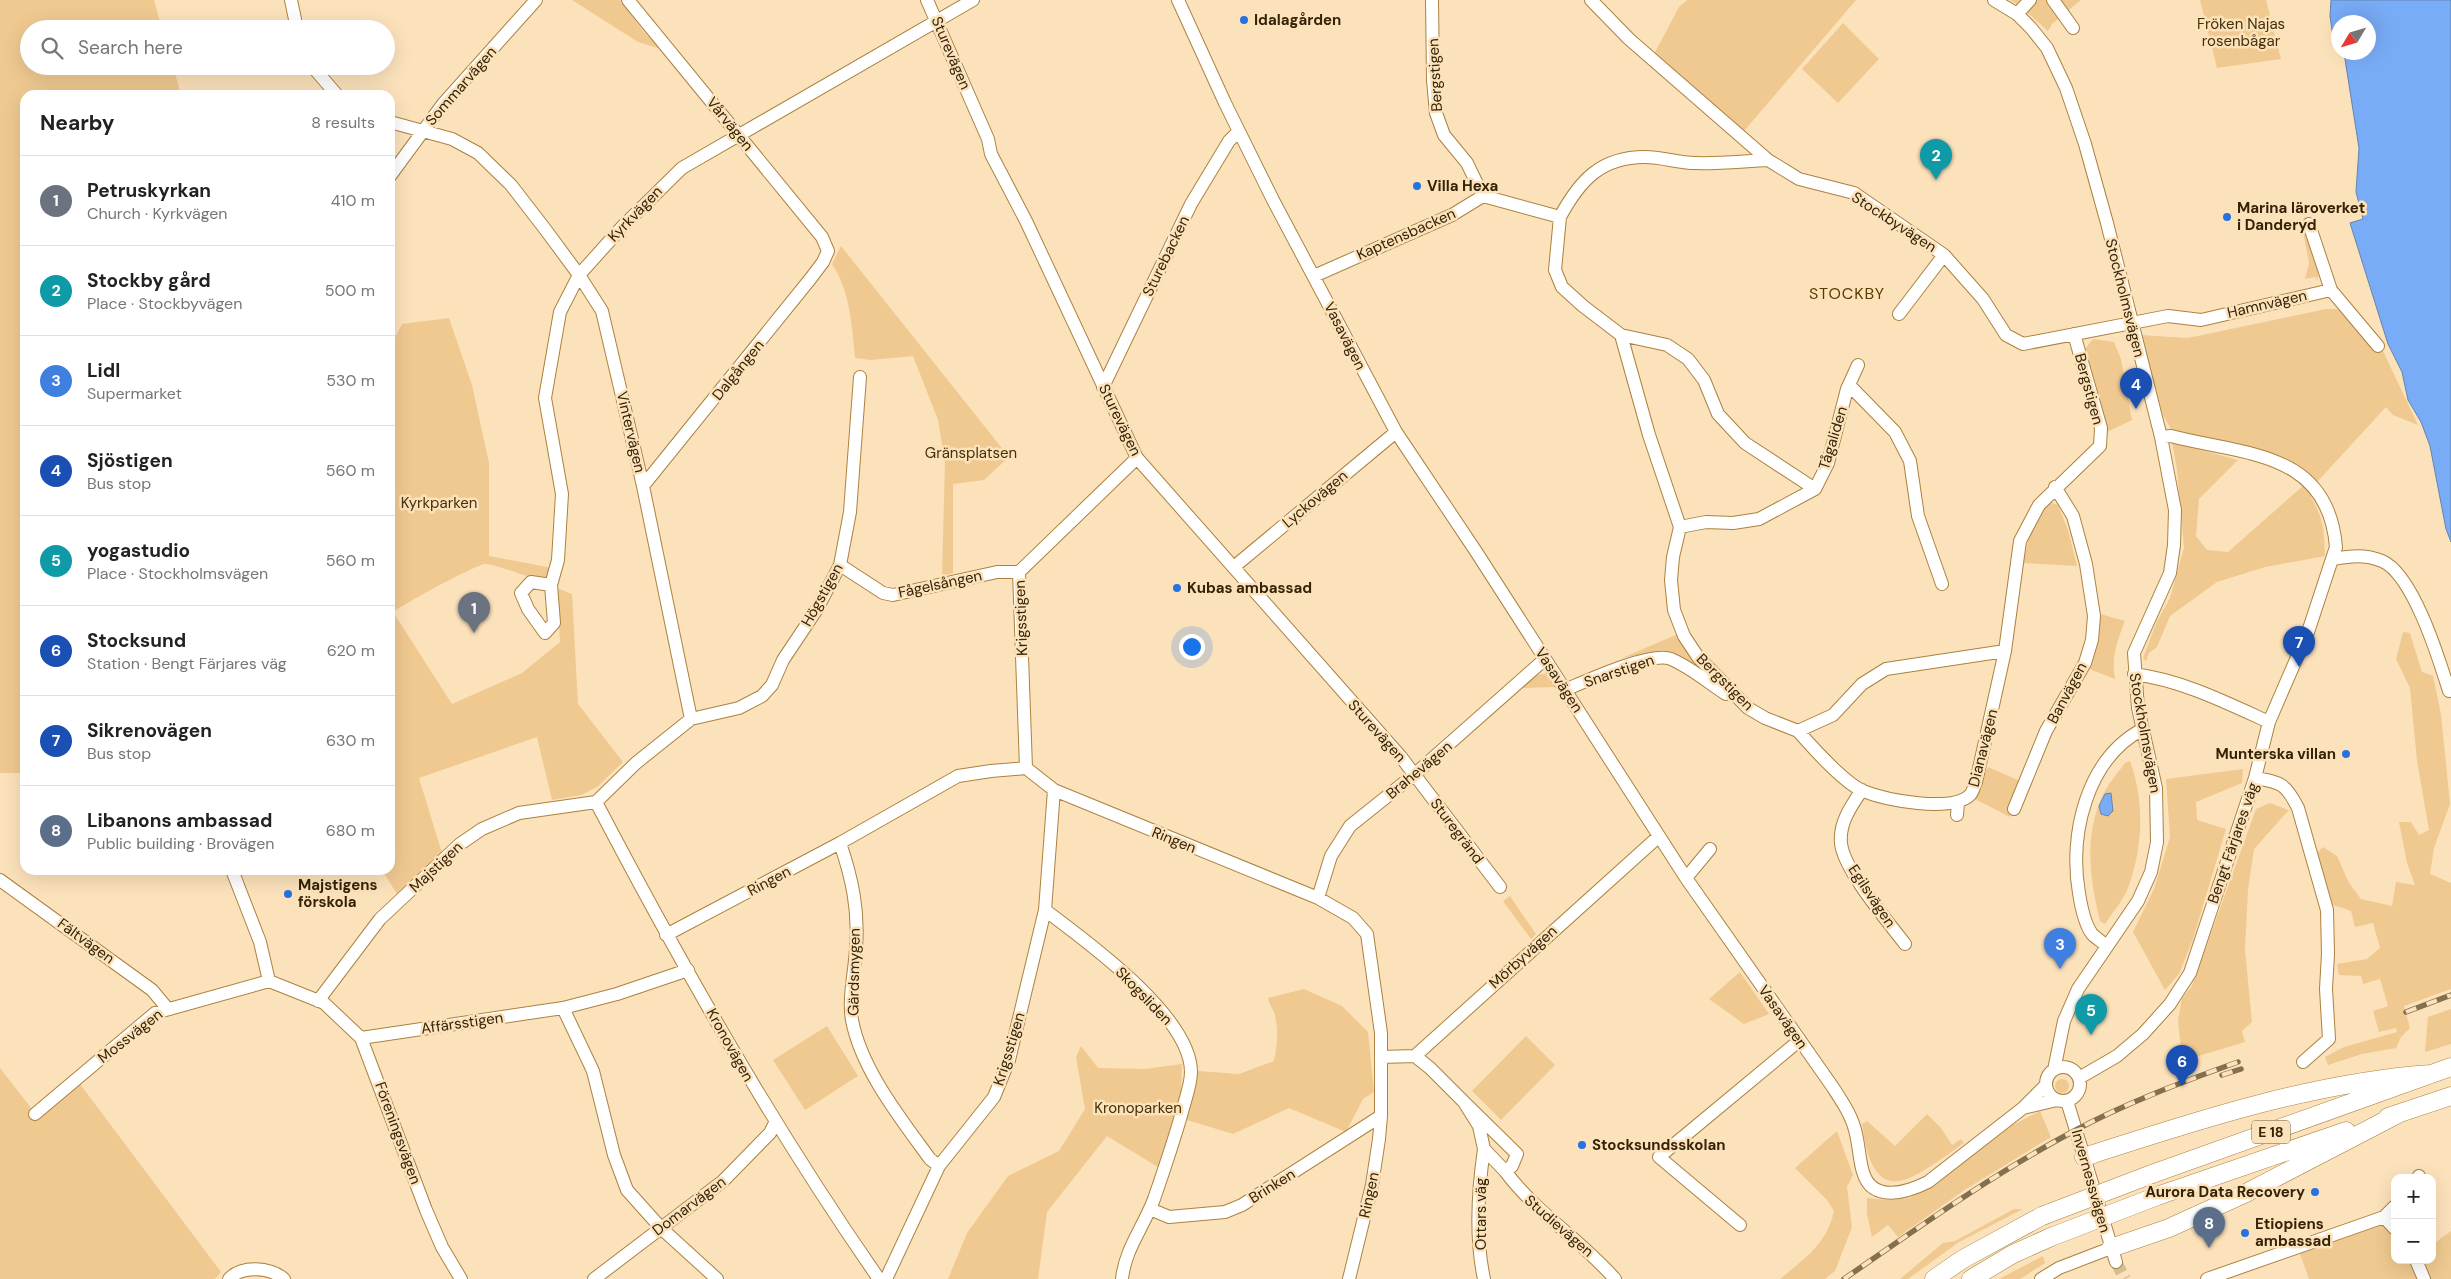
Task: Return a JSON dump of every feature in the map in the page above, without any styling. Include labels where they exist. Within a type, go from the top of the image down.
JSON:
[{"type":"highway","points":[[2084,1157],[2174,1127],[2253,1106],[2388,1083],[2431,1074],[2451,1067]]},
{"type":"highway","name":"E 18","points":[[1934,1279],[1963,1259],[2042,1216],[2388,1083]]},
{"type":"highway","name":"E 18","points":[[1971,1279],[2013,1254],[2051,1237],[2160,1195],[2451,1096]]},
{"type":"highway","points":[[2113,1255],[2246,1193],[2398,1114]]},
{"type":"street","points":[[291,0],[294,20]]},
{"type":"street","name":"Sommarvägen","points":[[395,169],[421,132],[536,0]]},
{"type":"street","name":"Vårvägen","points":[[628,0],[822,237],[828,251]]},
{"type":"street","name":"Sturevägen","points":[[927,0],[988,139],[991,154],[1026,221],[1137,458],[1415,774]]},
{"type":"street","name":"Kyrkvägen","points":[[551,585],[558,560],[562,494],[545,398],[560,312],[579,275],[622,226],[682,168],[973,0]]},
{"type":"street","name":"Vasavägen","points":[[1178,0],[1239,131],[1356,360],[1396,432],[1545,658],[1658,837],[1848,1112],[1855,1130],[1863,1174],[1870,1185],[1891,1194],[1912,1190],[1928,1182],[2023,1108],[2046,1085]]},
{"type":"street","name":"Bergstigen","points":[[1432,0],[1433,80],[1436,113],[1444,135],[1467,163],[1483,196]]},
{"type":"street","name":"Stockbyvägen","points":[[1591,0],[1629,39],[1768,160],[1799,179],[1854,193],[1944,255],[1982,299],[2006,336],[2022,344],[2131,323]]},
{"type":"street","name":"Stockholmsvägen","points":[[1994,0],[2017,14],[2047,48],[2063,81],[2087,153],[2161,437],[2175,510],[2174,546],[2170,573],[2134,653],[2134,674],[2138,708],[2156,788],[2157,842],[2151,872],[2138,901],[2078,989],[2064,1021],[2054,1070]]},
{"type":"street","points":[[2017,14],[2030,0]]},
{"type":"street","points":[[2053,0],[2073,28]]},
{"type":"street","points":[[320,75],[333,90]]},
{"type":"street","name":"Vintervägen","points":[[395,124],[452,139],[478,153],[495,168],[545,229],[579,275],[602,311],[643,486],[691,719]]},
{"type":"street","name":"Sturebacken","points":[[1103,387],[1191,204],[1229,141],[1239,131]]},
{"type":"street","points":[[1768,160],[1694,163],[1646,157],[1611,162],[1595,171],[1573,193],[1560,216],[1556,270],[1562,287],[1621,335],[1667,345],[1688,359],[1704,380],[1718,414],[1745,443],[1814,489]]},
{"type":"street","points":[[1483,196],[1560,216]]},
{"type":"street","name":"Kaptensbacken","points":[[1314,276],[1452,215],[1483,196]]},
{"type":"street","points":[[2309,224],[2331,290],[2378,346]]},
{"type":"street","name":"Dalgången","points":[[643,486],[811,278],[823,262],[828,251]]},
{"type":"street","points":[[1899,314],[1944,255]]},
{"type":"street","name":"Hamnvägen","points":[[2131,323],[2168,316],[2202,320],[2331,290]]},
{"type":"street","name":"Bergstigen","points":[[2005,651],[2020,542],[2039,505],[2100,446],[2101,428],[2074,334]]},
{"type":"street","name":"Bergstigen","points":[[1621,335],[1650,435],[1680,527],[1672,580],[1674,610],[1684,636],[1698,657],[1748,708],[1765,718],[1798,731]]},
{"type":"street","name":"Tågaliden","points":[[1680,527],[1706,522],[1733,523],[1759,519],[1814,489],[1828,463],[1849,385],[1858,365]]},
{"type":"street","name":"Högstigen","points":[[691,719],[739,708],[762,696],[772,685],[783,660],[816,608],[840,565],[850,512],[860,377]]},
{"type":"street","points":[[1849,385],[1895,432],[1910,460],[1918,516],[1942,584]]},
{"type":"street","name":"Lyckovägen","points":[[1234,566],[1396,432]]},
{"type":"street","name":"Bengt Färjares väg","points":[[2079,1078],[2117,1056],[2142,1034],[2170,1004],[2190,973],[2255,778],[2269,722],[2308,632],[2333,559],[2335,534],[2326,507],[2309,481],[2292,469],[2263,455],[2171,436],[2161,437]]},
{"type":"street","name":"Krigsstigen","points":[[1026,768],[1019,572],[1137,458]]},
{"type":"street","name":"Banvägen","points":[[2014,809],[2046,731],[2084,663],[2092,640],[2094,616],[2086,564],[2073,516],[2055,488]]},
{"type":"street","points":[[2333,559],[2359,555],[2382,561],[2397,570],[2409,588],[2440,662],[2449,691]]},
{"type":"street","name":"Fågelsången","points":[[840,565],[883,593],[893,595],[997,572],[1019,572]]},
{"type":"street","points":[[1798,731],[1833,714],[1862,684],[1886,669],[2005,651]]},
{"type":"street","name":"Dianavägen","points":[[1798,731],[1838,773],[1862,790],[1958,809],[1971,794],[1976,782],[2005,651]]},
{"type":"street","name":"Snarstigen","points":[[1565,690],[1613,670],[1656,657],[1670,658],[1748,708]]},
{"type":"street","name":"Brahevägen","points":[[1318,898],[1331,856],[1350,826],[1415,774],[1545,658]]},
{"type":"street","points":[[2134,674],[2157,677],[2216,698],[2269,722]]},
{"type":"street","points":[[596,802],[636,763],[691,719]]},
{"type":"street","points":[[2106,946],[2092,933],[2081,905],[2076,871],[2077,840],[2083,807],[2103,766],[2128,736],[2143,728]]},
{"type":"street","name":"Ringen","points":[[666,935],[840,843],[958,776],[1026,768],[1054,790],[1318,898],[1353,918],[1367,934],[1381,1033],[1381,1116],[1372,1185],[1349,1279]]},
{"type":"street","name":"Sturegränd","points":[[1415,774],[1500,887]]},
{"type":"street","points":[[2255,778],[2279,782],[2290,792],[2298,808],[2327,910],[2326,989],[2330,1039],[2303,1062]]},
{"type":"street","name":"Krigsstigen","points":[[886,1279],[939,1166],[994,1096],[1009,1060],[1045,910],[1054,790]]},
{"type":"street","name":"Egilsvägen","points":[[1862,790],[1846,813],[1841,844],[1850,866],[1866,892],[1905,944]]},
{"type":"street","name":"Kronovägen","points":[[596,802],[666,935],[775,1123],[833,1213],[879,1279]]},
{"type":"street","name":"Majstigen","points":[[318,1000],[380,919],[460,844],[482,828],[519,813],[596,802]]},
{"type":"street","name":"Mörbyvägen","points":[[1415,1056],[1658,837]]},
{"type":"street","name":"Gärdsmygen","points":[[840,843],[852,876],[855,908],[856,946],[852,1018],[857,1041],[884,1094],[930,1159],[939,1166]]},
{"type":"street","points":[[1686,878],[1710,849]]},
{"type":"street","points":[[234,875],[260,942],[269,981]]},
{"type":"street","name":"Fältvägen","points":[[0,880],[152,990],[167,1008]]},
{"type":"street","name":"Skogsliden","points":[[1045,910],[1101,952],[1169,1018],[1184,1044],[1191,1071],[1187,1095],[1150,1209],[1132,1242],[1122,1279]]},
{"type":"street","points":[[688,970],[617,994],[563,1008],[593,1071],[614,1155],[627,1190],[660,1228],[716,1279]]},
{"type":"street","name":"Föreningsvägen","points":[[269,981],[318,1000],[333,1009],[361,1038],[426,1210],[442,1247],[461,1279]]},
{"type":"street","name":"Mossvägen","points":[[35,1114],[156,1013],[167,1008],[192,1004],[269,981]]},
{"type":"street","name":"Affärsstigen","points":[[361,1038],[563,1008]]},
{"type":"street","points":[[1740,1225],[1659,1158],[1800,1040]]},
{"type":"street","points":[[1381,1057],[1415,1056],[1430,1068],[1517,1154],[1512,1166],[1505,1171]]},
{"type":"street","points":[[2070,1069],[2079,1078],[2080,1090],[2077,1095],[2062,1101],[2048,1093],[2046,1085],[2050,1074],[2054,1070],[2070,1069]]},
{"type":"street","name":"Vasavägen","points":[[2023,1108],[2062,1101]]},
{"type":"street","name":"Invernessvägen","points":[[2062,1101],[2084,1157],[2113,1255]]},
{"type":"street","points":[[1464,1102],[1479,1126],[1484,1149]]},
{"type":"street","name":"Brinken","points":[[1150,1209],[1169,1217],[1225,1212],[1242,1205],[1381,1116]]},
{"type":"street","name":"Domarvägen","points":[[594,1279],[724,1181],[770,1133],[775,1123]]},
{"type":"street","name":"Studievägen","points":[[1484,1149],[1505,1171],[1523,1195],[1599,1261],[1615,1279]]},
{"type":"street","name":"Ottars väg","points":[[1484,1149],[1481,1170],[1479,1231],[1484,1279]]},
{"type":"street","points":[[2207,1279],[2384,1217],[2391,1210]]},
{"type":"street","points":[[2384,1217],[2391,1225]]},
{"type":"street","points":[[2041,1279],[2059,1268],[2113,1255]]},
{"type":"street","points":[[2418,1264],[2424,1279]]},
{"type":"street","points":[[229,1279],[235,1273],[261,1269],[271,1270],[284,1279]]},
{"type":"green space","points":[[0,0],[154,0],[160,20],[20,20],[20,75],[175,75],[180,90],[20,90],[20,773],[0,773]]},
{"type":"green space","points":[[572,0],[620,0],[643,31],[661,49],[638,42]]},
{"type":"green space","points":[[1687,0],[1856,0],[1744,131],[1653,56],[1679,7]]},
{"type":"green space","points":[[2010,0],[2081,0],[2052,24],[2048,31],[2021,7]]},
{"type":"green space","name":"Fröken Najas rosenbågar","points":[[2200,0],[2266,0],[2281,59],[2217,68]]},
{"type":"green space","points":[[1843,23],[1879,59],[1838,103],[1802,69]]},
{"type":"green space","points":[[2303,231],[2306,231],[2319,272],[2317,281],[2316,277],[2305,279],[2309,263]]},
{"type":"green space","name":"Gränsplatsen","points":[[841,246],[1009,457],[984,480],[953,484],[953,573],[942,576],[945,463],[938,420],[913,356],[871,360],[855,358],[846,297],[838,274],[832,264]]},
{"type":"green space","points":[[2326,309],[2337,309],[2383,351],[2418,425],[2393,415],[2386,407],[2317,482],[2298,467],[2260,449],[2216,442],[2171,429],[2163,415],[2140,335],[2188,338]]},
{"type":"green space","name":"Kyrkparken","points":[[449,318],[472,385],[489,463],[489,556],[552,568],[546,578],[535,578],[493,565],[480,565],[395,611],[395,337],[402,324]]},
{"type":"green space","points":[[2093,339],[2114,342],[2121,359],[2132,420],[2107,432],[2085,349]]},
{"type":"green space","points":[[2172,442],[2238,460],[2199,499],[2196,536],[2207,550],[2228,552],[2304,485],[2321,519],[2325,556],[2265,567],[2217,582],[2170,616],[2157,647],[2149,653],[2146,661],[2143,658],[2157,621],[2170,598],[2184,548],[2177,470]]},
{"type":"green space","points":[[2049,502],[2058,505],[2068,530],[2077,566],[2023,563],[2031,528]]},
{"type":"green space","name":"Kyrkparken","points":[[557,588],[572,594],[578,704],[623,762],[597,787],[581,795],[552,800],[537,737],[419,778],[442,853],[397,894],[385,875],[395,875],[395,615],[452,704],[522,673],[560,642]]},
{"type":"green space","points":[[2100,614],[2125,621],[2116,650],[2114,664],[2115,679],[2084,667],[2097,641]]},
{"type":"green space","points":[[2403,632],[2410,633],[2422,672],[2433,676],[2441,714],[2450,804],[2434,848],[2430,874],[2451,883],[2451,989],[2404,1006],[2410,1028],[2401,1037],[2396,1048],[2362,1054],[2328,1065],[2325,1057],[2344,1047],[2397,1032],[2396,1028],[2379,1032],[2373,1011],[2388,1006],[2380,979],[2363,984],[2361,976],[2339,975],[2337,964],[2367,959],[2380,948],[2373,923],[2355,927],[2351,911],[2333,905],[2317,853],[2323,847],[2337,856],[2349,883],[2361,899],[2392,906],[2396,882],[2415,885],[2407,863],[2399,822],[2411,822],[2419,835],[2429,830],[2417,761],[2410,688],[2396,659]]},
{"type":"green space","points":[[1678,634],[1706,672],[1663,650],[1622,658]]},
{"type":"green space","points":[[1545,674],[1556,687],[1520,688],[1535,675]]},
{"type":"green space","points":[[2130,761],[2135,777],[2140,809],[2137,857],[2126,893],[2105,924],[2100,921],[2091,875],[2092,829],[2106,789],[2125,763]]},
{"type":"green space","points":[[1988,767],[2020,781],[2010,817],[1973,798]]},
{"type":"green space","points":[[2243,769],[2242,783],[2196,802],[2197,820],[2226,829],[2193,939],[2179,974],[2165,990],[2133,932],[2154,889],[2170,837],[2166,779]]},
{"type":"green space","points":[[2270,803],[2289,810],[2254,849],[2248,890],[2245,950],[2252,1022],[2242,1031],[2245,1042],[2182,1061],[2178,1020],[2182,999],[2192,986],[2256,809]]},
{"type":"green space","points":[[1510,896],[1536,934],[1531,939],[1503,901]]},
{"type":"green space","points":[[1740,972],[1769,1014],[1744,1024],[1709,999]]},
{"type":"green space","points":[[1304,989],[1342,1006],[1368,1032],[1374,1092],[1363,1099],[1346,1132],[1289,1108],[1233,1134],[1187,1120],[1198,1071],[1239,1074],[1274,1061],[1277,1043],[1277,1024],[1268,998]]},
{"type":"green space","points":[[2451,1009],[2451,1044],[2425,1052],[2428,1017]]},
{"type":"green space","points":[[827,1026],[858,1076],[805,1110],[773,1060]]},
{"type":"green space","points":[[1526,1036],[1555,1065],[1501,1120],[1472,1091]]},
{"type":"green space","name":"Kronoparken","points":[[1081,1046],[1098,1068],[1145,1069],[1182,1064],[1181,1097],[1161,1169],[1107,1136],[1047,1212],[1038,1279],[948,1279],[967,1233],[1008,1176],[1059,1151],[1085,1109],[1076,1057]]},
{"type":"green space","points":[[0,1068],[39,1118],[80,1084],[221,1272],[215,1279],[0,1279]]},
{"type":"green space","points":[[2059,1079],[2065,1079],[2069,1086],[2065,1093],[2059,1093],[2055,1089],[2055,1083]]},
{"type":"green space","points":[[2040,1111],[2051,1137],[1966,1189],[1898,1237],[1888,1225],[1872,1237],[1867,1214],[1867,1198],[1890,1200],[1909,1198],[1932,1186],[2011,1126]]},
{"type":"green space","points":[[1927,1114],[1941,1128],[1952,1145],[1961,1139],[1964,1143],[1912,1177],[1898,1181],[1886,1179],[1876,1170],[1868,1152],[1862,1124],[1867,1121],[1895,1146]]},
{"type":"green space","points":[[1837,1131],[1853,1175],[1847,1187],[1852,1227],[1835,1271],[1825,1279],[1780,1279],[1813,1250],[1831,1223],[1834,1211],[1827,1200],[1795,1168]]},
{"type":"green space","points":[[2014,1209],[2023,1209],[1959,1242],[1908,1279],[1900,1279],[1943,1243],[1955,1241]]},
{"type":"green space","points":[[2379,1223],[2391,1230],[2391,1264],[2414,1264],[2417,1279],[2309,1279],[2299,1251]]},
{"type":"green space","points":[[2451,1231],[2451,1279],[2427,1279],[2423,1264],[2436,1264],[2436,1242]]},
{"type":"green space","points":[[2043,1256],[2045,1263],[2020,1279],[1999,1279]]},
{"type":"water","points":[[2331,0],[2451,0],[2451,542],[2446,529],[2430,446],[2421,422],[2408,400],[2402,372],[2388,344],[2350,223],[2363,219],[2356,192],[2359,148],[2345,60],[2376,60],[2376,15],[2331,15],[2331,23],[2330,16]]},
{"type":"water","points":[[2111,793],[2113,811],[2108,816],[2101,814],[2099,806],[2105,794]]},
{"type":"tunnel","points":[[2116,1262],[2125,1279]]},
{"type":"railway","points":[[2406,1012],[2451,995]]},
{"type":"railway","points":[[1844,1279],[1985,1183],[2074,1131],[2154,1094],[2238,1062]]},
{"type":"railway","points":[[2222,1075],[2241,1069]]},
{"type":"place","name":"Idalagården","points":[[1244,20]]},
{"type":"place","name":"Stockby gård","points":[[1936,180]]},
{"type":"place","name":"Villa Hexa","points":[[1417,186]]},
{"type":"place","name":"Marina läroverket i Danderyd","points":[[2227,217]]},
{"type":"place","name":"Sjöstigen","points":[[2136,409]]},
{"type":"place","name":"Kubas ambassad","points":[[1177,588]]},
{"type":"place","name":"Petruskyrkan","points":[[474,633]]},
{"type":"place","name":"Sikrenovägen","points":[[2299,667]]},
{"type":"place","name":"Munterska villan","points":[[2346,754]]},
{"type":"place","name":"Majstigens förskola","points":[[288,894]]},
{"type":"place","name":"Lidl","points":[[2060,969]]},
{"type":"place","name":"yogastudio","points":[[2091,1035]]},
{"type":"place","name":"Stocksund","points":[[2182,1086]]},
{"type":"place","name":"Stocksundsskolan","points":[[1582,1145]]},
{"type":"place","name":"Aurora Data Recovery","points":[[2315,1192]]},
{"type":"place","name":"Etiopiens ambassad","points":[[2245,1233]]},
{"type":"place","name":"Libanons ambassad","points":[[2209,1248]]},
{"type":"district","name":"STOCKBY","points":[[1847,293]]}]
